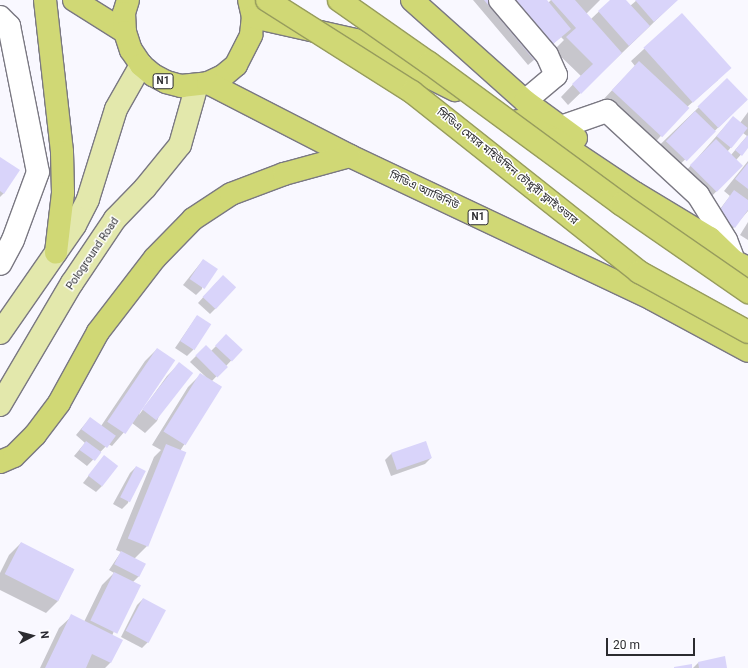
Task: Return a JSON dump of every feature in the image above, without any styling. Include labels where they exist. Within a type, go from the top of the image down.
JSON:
[{"type":"highway","points":[[45,0],[62,152],[63,193],[56,252]]},
{"type":"highway","points":[[74,0],[125,32]]},
{"type":"highway","name":"N1","points":[[128,0],[124,13],[125,32],[130,50],[140,65],[166,82],[203,84]]},
{"type":"highway","name":"সিডিএ মেয়র মহিউদ্দিন চৌধুরী ফ্লাইওভার","points":[[267,0],[412,92],[639,272],[748,332]]},
{"type":"highway","points":[[339,0],[430,63],[621,204],[748,292]]},
{"type":"highway","points":[[412,0],[525,101],[557,133],[635,193],[710,238],[741,264]]},
{"type":"highway","points":[[203,84],[223,76],[236,65],[251,34],[251,9],[355,40],[557,133]]},
{"type":"highway","name":"সিডিএ অ্যাভিনিউ","points":[[203,84],[350,156],[652,299],[748,351]]},
{"type":"highway","points":[[0,462],[14,456],[35,435],[58,403],[98,332],[155,258],[193,219],[231,194],[284,174],[350,156]]},
{"type":"main road","points":[[0,333],[75,225],[88,199],[116,109],[140,65]]},
{"type":"main road","name":"Pologround Road","points":[[0,405],[72,283],[115,219],[145,188],[180,145],[203,84]]},
{"type":"street","points":[[500,0],[547,55],[556,75],[525,101]]},
{"type":"street","points":[[0,17],[9,26],[38,172],[13,240],[0,264]]},
{"type":"street","points":[[557,133],[607,111],[698,195],[741,264]]},
{"type":"building","points":[[484,0],[547,0],[571,29],[534,60]]},
{"type":"building","points":[[551,0],[575,0],[622,53],[581,94],[572,84],[593,64],[566,37],[576,28]]},
{"type":"building","points":[[610,0],[626,0],[650,26],[629,46],[598,11]]},
{"type":"building","points":[[635,0],[678,0],[654,22]]},
{"type":"building","points":[[682,13],[732,68],[693,103],[643,48]]},
{"type":"building","points":[[639,61],[689,108],[662,137],[612,90]]},
{"type":"building","points":[[727,78],[748,100],[718,128],[698,106]]},
{"type":"building","points":[[695,111],[716,131],[687,161],[666,141]]},
{"type":"building","points":[[733,116],[748,128],[731,148],[717,136]]},
{"type":"building","points":[[748,135],[748,148],[742,156],[735,150]]},
{"type":"building","points":[[716,139],[743,166],[717,192],[690,165]]},
{"type":"building","points":[[0,157],[20,170],[4,194],[0,191]]},
{"type":"building","points":[[748,163],[748,189],[735,179]]},
{"type":"building","points":[[734,190],[748,200],[748,210],[735,228],[717,214]]},
{"type":"building","points":[[203,259],[218,269],[205,289],[190,279]]},
{"type":"building","points":[[223,275],[236,287],[216,309],[203,297]]},
{"type":"building","points":[[197,315],[211,324],[194,350],[180,341]]},
{"type":"building","points":[[226,334],[243,350],[232,361],[215,346]]},
{"type":"building","points":[[206,345],[228,367],[217,378],[195,356]]},
{"type":"building","points":[[157,348],[175,360],[125,434],[107,422]]},
{"type":"building","points":[[179,362],[193,373],[156,420],[142,409]]},
{"type":"building","points":[[200,373],[222,387],[185,445],[163,432]]},
{"type":"building","points":[[90,417],[116,436],[107,448],[81,429]]},
{"type":"building","points":[[86,441],[101,452],[95,461],[80,450]]},
{"type":"building","points":[[426,441],[432,458],[397,470],[391,453]]},
{"type":"building","points":[[166,444],[186,452],[148,547],[128,539]]},
{"type":"building","points":[[104,455],[118,466],[102,487],[88,475]]},
{"type":"building","points":[[136,466],[146,471],[130,502],[120,497]]},
{"type":"building","points":[[21,542],[74,569],[58,601],[5,574]]},
{"type":"building","points":[[121,551],[146,564],[139,577],[114,564]]},
{"type":"building","points":[[114,572],[141,585],[117,634],[90,621]]},
{"type":"building","points":[[143,598],[166,610],[149,643],[126,631]]},
{"type":"building","points":[[71,614],[123,640],[111,663],[92,654],[86,668],[45,668]]},
{"type":"building","points":[[725,656],[727,668],[699,668],[698,662]]},
{"type":"building","points":[[692,664],[692,668],[674,668],[674,667]]}]
